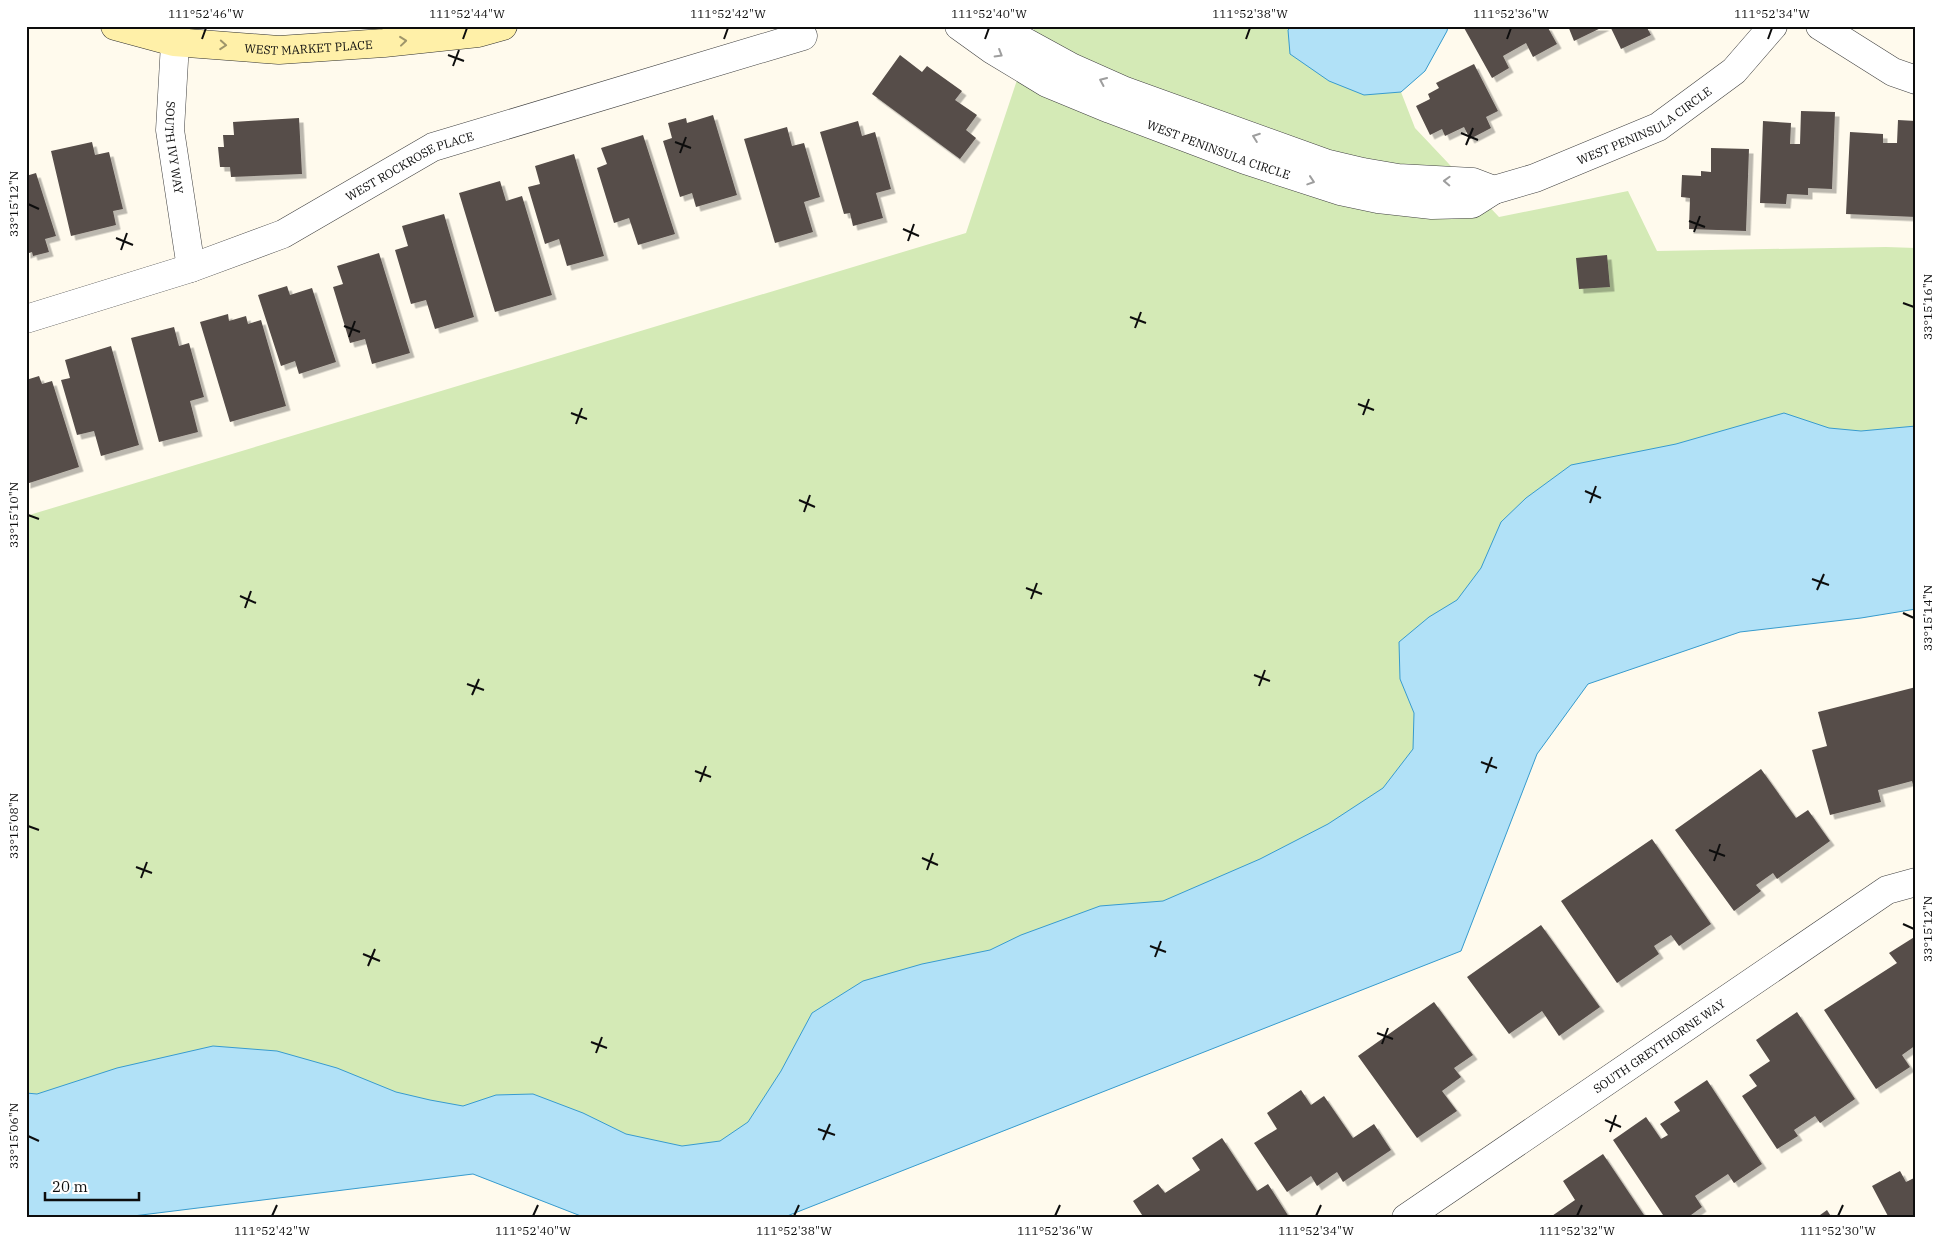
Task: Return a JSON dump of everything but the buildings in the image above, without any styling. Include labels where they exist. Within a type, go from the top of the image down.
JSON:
[{"type":"street","name":"WEST MARKET PLACE","points":[[115,26],[280,50],[468,34],[503,26]]},
{"type":"street","name":"WEST PENINSULA CIRCLE","points":[[960,26],[991,49],[1047,83],[1110,109],[1245,160],[1340,190],[1378,200],[1432,205],[1472,204],[1494,190],[1535,178],[1658,127],[1734,71],[1773,26]]},
{"type":"street","name":"WEST PENINSULA CIRCLE","points":[[1000,26],[1070,67],[1125,90],[1324,163],[1398,178],[1473,182],[1494,190]]},
{"type":"street","points":[[1820,26],[1893,72],[1916,80]]},
{"type":"street","name":"SOUTH IVY WAY","points":[[175,34],[170,130],[191,268]]},
{"type":"street","name":"WEST ROCKROSE PLACE","points":[[26,319],[191,268],[283,234],[433,147],[803,36]]},
{"type":"street","name":"SOUTH GREYTHORNE WAY","points":[[1406,1218],[1886,890],[1916,882]]},
{"type":"green space","points":[[1035,26],[1448,26],[1425,71],[1401,92],[1415,128],[1499,217],[1628,191],[1657,251],[1916,248],[1916,609],[1861,618],[1740,632],[1588,684],[1537,754],[1461,951],[782,1218],[586,1218],[473,1174],[117,1218],[26,1218],[26,516],[966,233]]},
{"type":"water","points":[[1292,26],[1448,26],[1425,71],[1401,92],[1364,95],[1329,81],[1290,54],[1288,30]]},
{"type":"water","points":[[1784,413],[1829,428],[1861,431],[1916,426],[1916,609],[1861,618],[1740,632],[1588,684],[1537,754],[1461,951],[782,1218],[586,1218],[473,1174],[117,1218],[26,1218],[26,1093],[37,1094],[117,1068],[213,1046],[277,1051],[337,1068],[396,1092],[430,1100],[463,1106],[496,1095],[533,1094],[583,1113],[626,1134],[682,1146],[720,1141],[748,1122],[781,1071],[812,1013],[863,981],[922,964],[990,950],[1021,935],[1100,906],[1163,901],[1260,859],[1328,824],[1383,788],[1413,749],[1414,713],[1400,679],[1399,642],[1429,617],[1457,600],[1481,568],[1501,522],[1526,498],[1571,465],[1676,444]]}]
